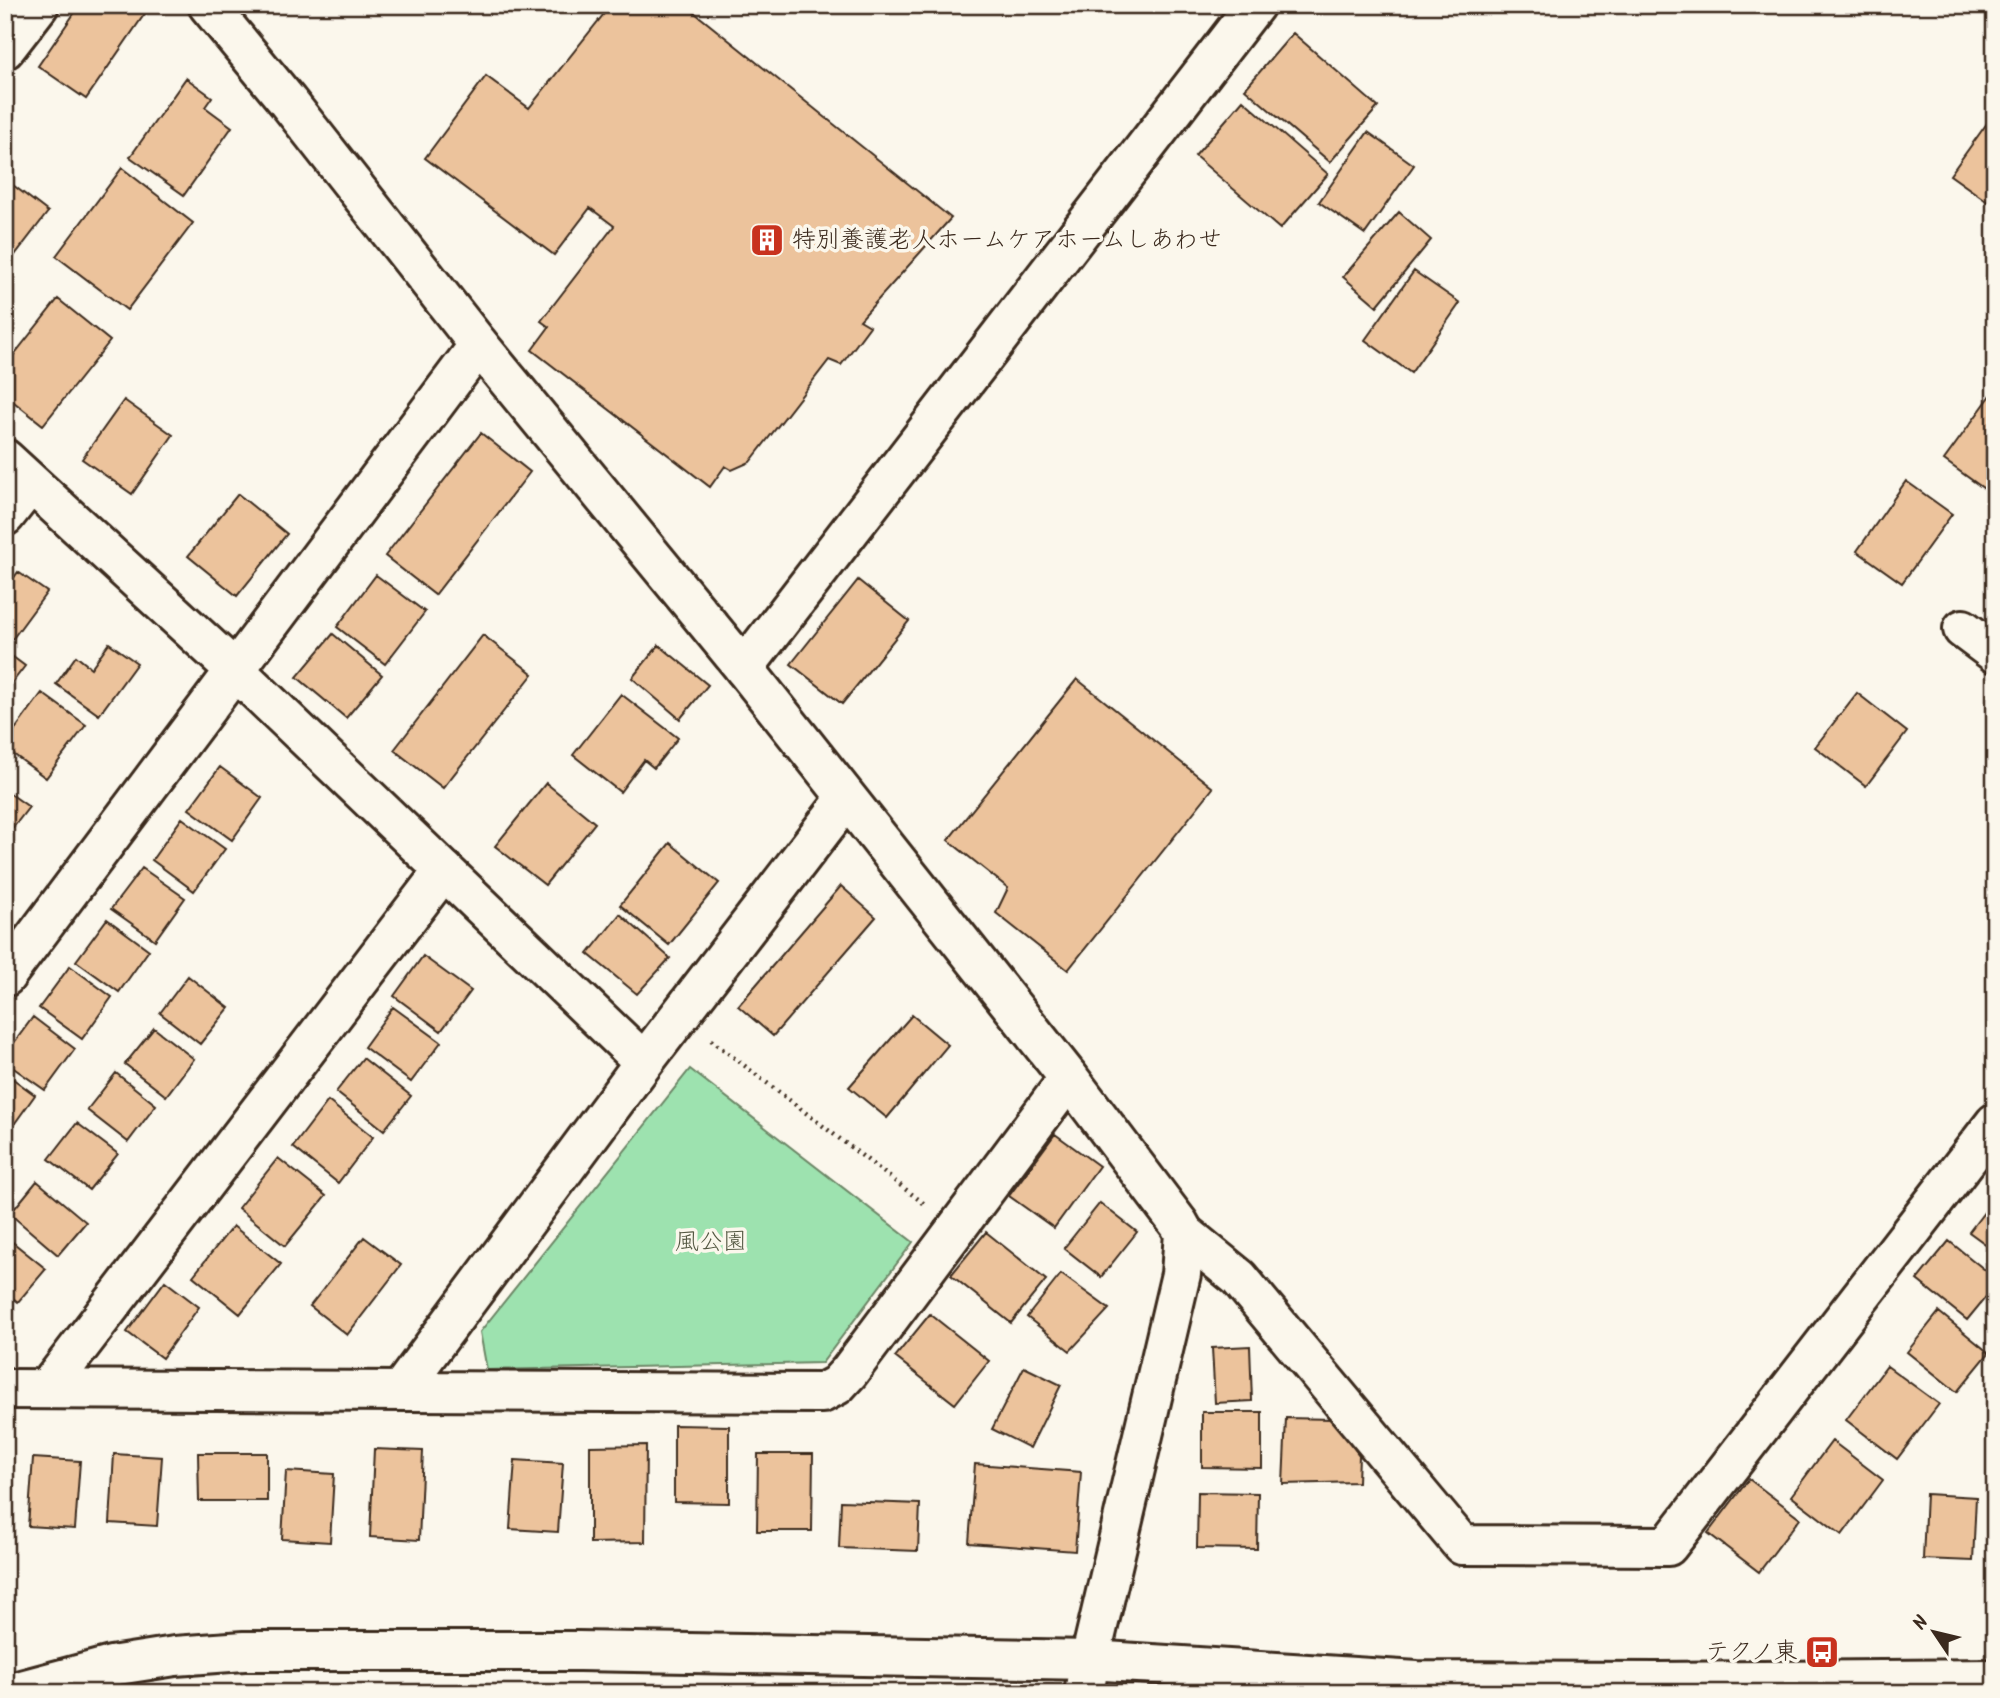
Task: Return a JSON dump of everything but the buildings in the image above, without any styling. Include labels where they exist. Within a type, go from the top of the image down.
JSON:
[{"type":"street","points":[[5,48],[39,5]]},
{"type":"street","points":[[208,5],[288,102],[478,345],[744,668],[1069,1078],[1180,1224],[1184,1233],[1240,1278],[1462,1545],[1668,1546],[1995,1123]]},
{"type":"street","points":[[744,668],[1255,5]]},
{"type":"street","points":[[5,977],[478,345]]},
{"type":"street","points":[[5,516],[18,471],[236,671],[644,1062]]},
{"type":"street","points":[[1963,629],[1995,653]]},
{"type":"street","points":[[400,1391],[644,1062],[846,799]]},
{"type":"street","points":[[47,1389],[444,870]]},
{"type":"street","points":[[5,1389],[821,1393],[837,1385],[849,1372],[1069,1078]]},
{"type":"street","points":[[1087,1676],[1175,1302],[1181,1274],[1184,1233]]},
{"type":"street","points":[[10,1693],[111,1666],[175,1656],[244,1651],[579,1651],[1087,1676],[1658,1682],[1995,1679]]},
{"type":"path","points":[[680,1016],[957,1228]]},
{"type":"green space","name":"風公園","points":[[690,1069],[913,1242],[822,1363],[487,1370],[480,1332]]},
{"type":"place","name":"特別養護老人ホームケアホームしあわせ","points":[[767,240]]},
{"type":"place","name":"テクノ東","points":[[1822,1652]]}]
